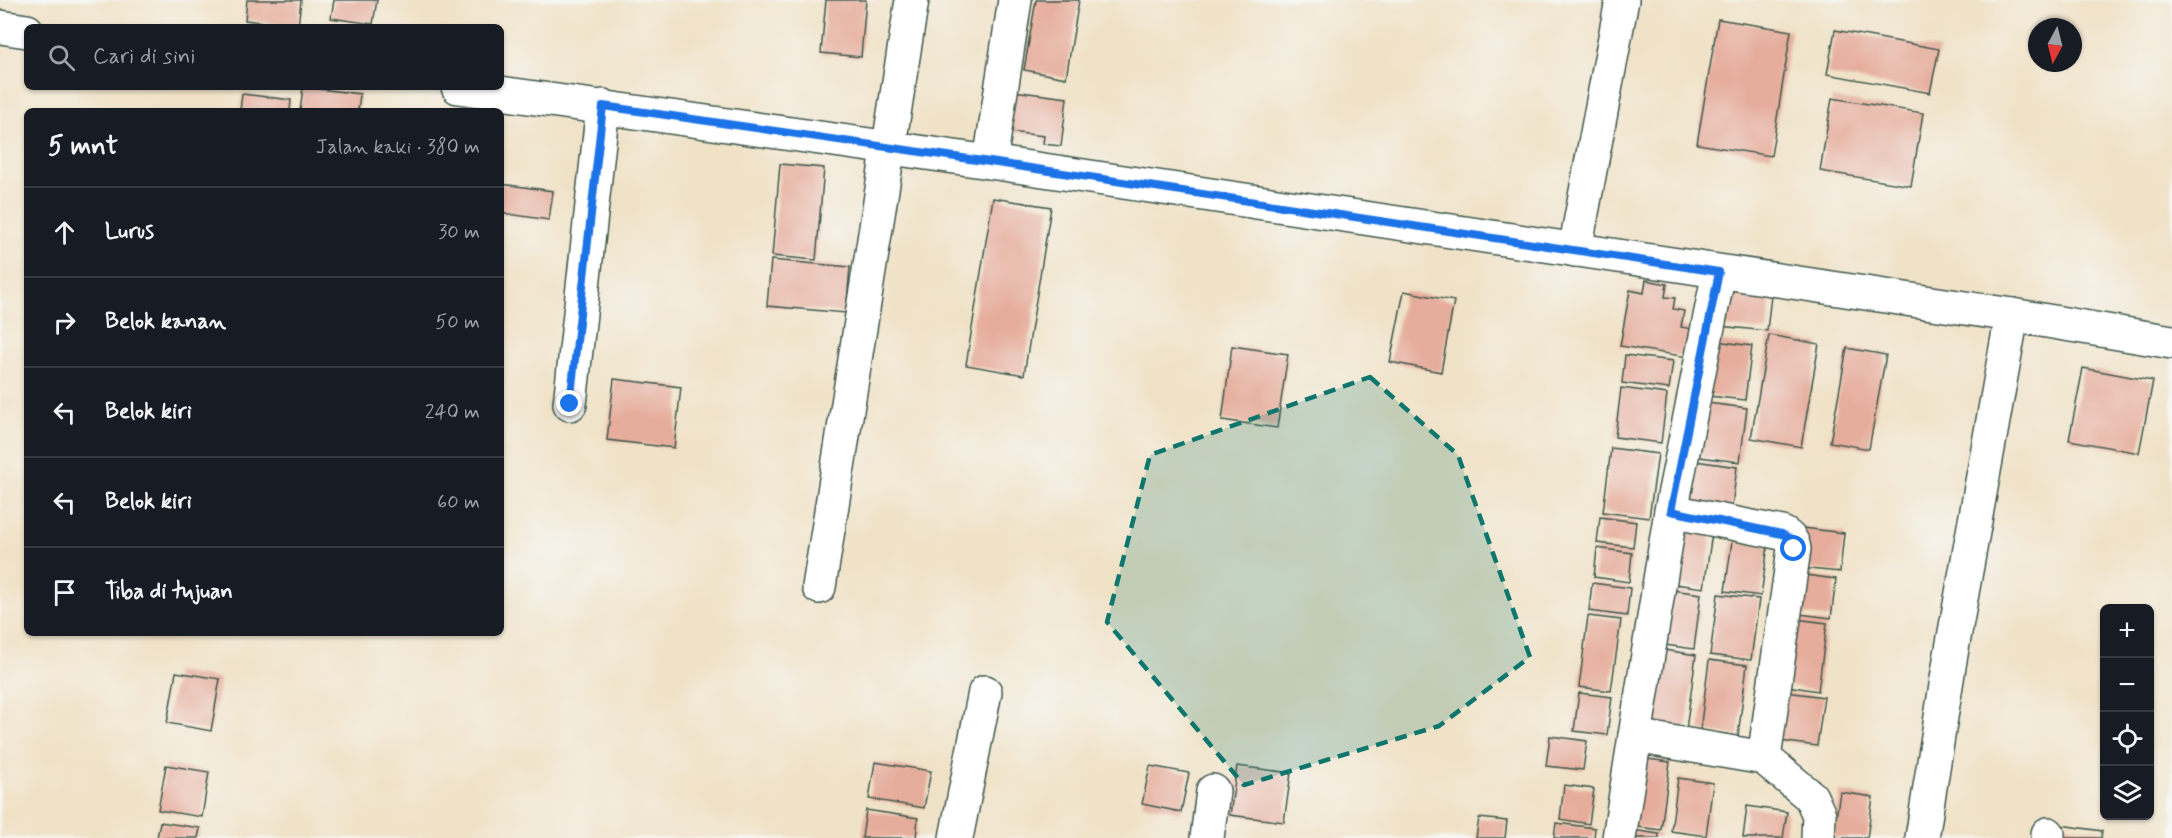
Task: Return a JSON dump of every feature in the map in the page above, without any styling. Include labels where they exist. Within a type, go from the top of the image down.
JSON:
[{"type":"street","points":[[819,587],[912,0]]},
{"type":"street","points":[[990,162],[1015,0]]},
{"type":"street","points":[[1575,250],[1622,0]]},
{"type":"street","points":[[0,27],[24,31]]},
{"type":"street","points":[[481,90],[990,162],[2012,315],[2172,342]]},
{"type":"street","points":[[570,404],[603,106]]},
{"type":"street","points":[[1619,838],[1671,511],[1719,272]]},
{"type":"street","points":[[1922,838],[1952,649],[2012,315]]},
{"type":"street","points":[[1671,511],[1782,534],[1788,536],[1794,543],[1764,758]]},
{"type":"street","points":[[956,838],[986,692]]},
{"type":"street","points":[[1635,736],[1764,758],[1811,797],[1819,815],[1818,838]]},
{"type":"street","points":[[1207,838],[1213,791]]},
{"type":"highlighted area","points":[[1370,377],[1458,455],[1530,657],[1439,726],[1244,785],[1107,622],[1150,455]]},
{"type":"building","points":[[247,0],[301,0],[298,24],[245,20]]},
{"type":"building","points":[[334,0],[377,0],[373,24],[331,18]]},
{"type":"building","points":[[826,0],[866,0],[861,57],[821,53]]},
{"type":"building","points":[[1036,0],[1079,0],[1066,78],[1024,70]]},
{"type":"building","points":[[1718,19],[1791,31],[1771,156],[1697,144]]},
{"type":"building","points":[[1835,30],[1939,49],[1930,93],[1827,74]]},
{"type":"building","points":[[303,90],[360,94],[358,108],[300,108]]},
{"type":"building","points":[[1005,90],[1067,98],[1061,146],[1043,144],[1044,136],[1000,131]]},
{"type":"building","points":[[242,94],[291,100],[290,108],[240,108]]},
{"type":"building","points":[[1832,98],[1923,113],[1911,186],[1820,171]]},
{"type":"building","points":[[780,164],[824,168],[816,260],[772,256]]},
{"type":"building","points":[[504,184],[553,191],[549,220],[504,213]]},
{"type":"building","points":[[993,198],[1051,207],[1024,375],[966,365]]},
{"type":"building","points":[[771,260],[850,267],[846,313],[767,306]]},
{"type":"building","points":[[1646,280],[1667,284],[1665,297],[1675,298],[1673,309],[1684,311],[1681,327],[1692,329],[1687,357],[1620,346],[1630,290],[1644,293]]},
{"type":"building","points":[[1723,289],[1771,295],[1767,331],[1719,326]]},
{"type":"building","points":[[1404,291],[1454,301],[1441,372],[1390,362]]},
{"type":"building","points":[[1769,335],[1819,344],[1801,447],[1751,438]]},
{"type":"building","points":[[1716,341],[1752,346],[1745,400],[1709,396]]},
{"type":"building","points":[[1232,346],[1288,354],[1277,428],[1222,420]]},
{"type":"building","points":[[1847,348],[1886,355],[1869,449],[1830,442]]},
{"type":"building","points":[[1625,355],[1673,361],[1669,389],[1622,383]]},
{"type":"building","points":[[2083,368],[2153,381],[2139,453],[2069,440]]},
{"type":"building","points":[[614,379],[681,387],[674,448],[607,440]]},
{"type":"building","points":[[1621,388],[1667,394],[1661,443],[1615,437]]},
{"type":"building","points":[[1699,402],[1747,408],[1740,462],[1691,456]]},
{"type":"building","points":[[1611,448],[1658,454],[1649,518],[1603,512]]},
{"type":"building","points":[[1688,460],[1737,467],[1731,514],[1682,508]]},
{"type":"building","points":[[1600,517],[1636,522],[1633,547],[1597,543]]},
{"type":"building","points":[[1674,528],[1712,533],[1704,588],[1667,583]]},
{"type":"building","points":[[1803,528],[1844,533],[1840,572],[1799,568]]},
{"type":"building","points":[[1732,541],[1768,545],[1761,596],[1725,591]]},
{"type":"building","points":[[1597,548],[1632,553],[1629,582],[1594,577]]},
{"type":"building","points":[[1797,574],[1836,579],[1831,618],[1792,613]]},
{"type":"building","points":[[1592,583],[1630,588],[1627,616],[1589,611]]},
{"type":"building","points":[[1664,589],[1701,594],[1694,649],[1658,644]]},
{"type":"building","points":[[1718,594],[1759,599],[1751,660],[1710,655]]},
{"type":"building","points":[[1588,616],[1621,620],[1611,691],[1579,687]]},
{"type":"building","points":[[1795,619],[1827,623],[1818,691],[1787,686]]},
{"type":"building","points":[[1658,649],[1696,655],[1686,730],[1648,725]]},
{"type":"building","points":[[1709,660],[1747,665],[1738,736],[1700,731]]},
{"type":"building","points":[[176,672],[220,679],[211,731],[167,723]]},
{"type":"building","points":[[1779,691],[1824,697],[1817,746],[1772,740]]},
{"type":"building","points":[[1579,693],[1612,697],[1607,735],[1574,731]]},
{"type":"building","points":[[1550,736],[1587,741],[1583,770],[1546,766]]},
{"type":"building","points":[[1639,758],[1670,762],[1661,830],[1631,826]]},
{"type":"building","points":[[875,762],[931,771],[924,808],[869,799]]},
{"type":"building","points":[[166,765],[209,772],[202,817],[158,810]]},
{"type":"building","points":[[1150,766],[1189,773],[1181,812],[1142,804]]},
{"type":"building","points":[[1237,766],[1291,773],[1284,822],[1230,815]]},
{"type":"building","points":[[1678,778],[1713,783],[1706,836],[1671,831]]},
{"type":"building","points":[[1564,785],[1594,789],[1589,824],[1560,819]]},
{"type":"building","points":[[1840,792],[1873,797],[1867,838],[1833,838]]},
{"type":"building","points":[[1747,806],[1787,812],[1783,838],[1743,838]]},
{"type":"building","points":[[866,810],[918,818],[916,838],[862,838]]},
{"type":"building","points":[[1479,818],[1507,821],[1505,838],[1476,838]]},
{"type":"building","points":[[160,822],[200,828],[198,838],[157,838]]},
{"type":"building","points":[[1556,823],[1595,828],[1594,838],[1554,838]]},
{"type":"building","points":[[2060,825],[2102,831],[2101,838],[2058,838]]},
{"type":"building","points":[[1632,830],[1659,834],[1659,838],[1631,838]]},
{"type":"route","points":[[570,404],[603,106],[1719,272],[1671,511],[1782,534],[1791,539],[1794,549]]}]
